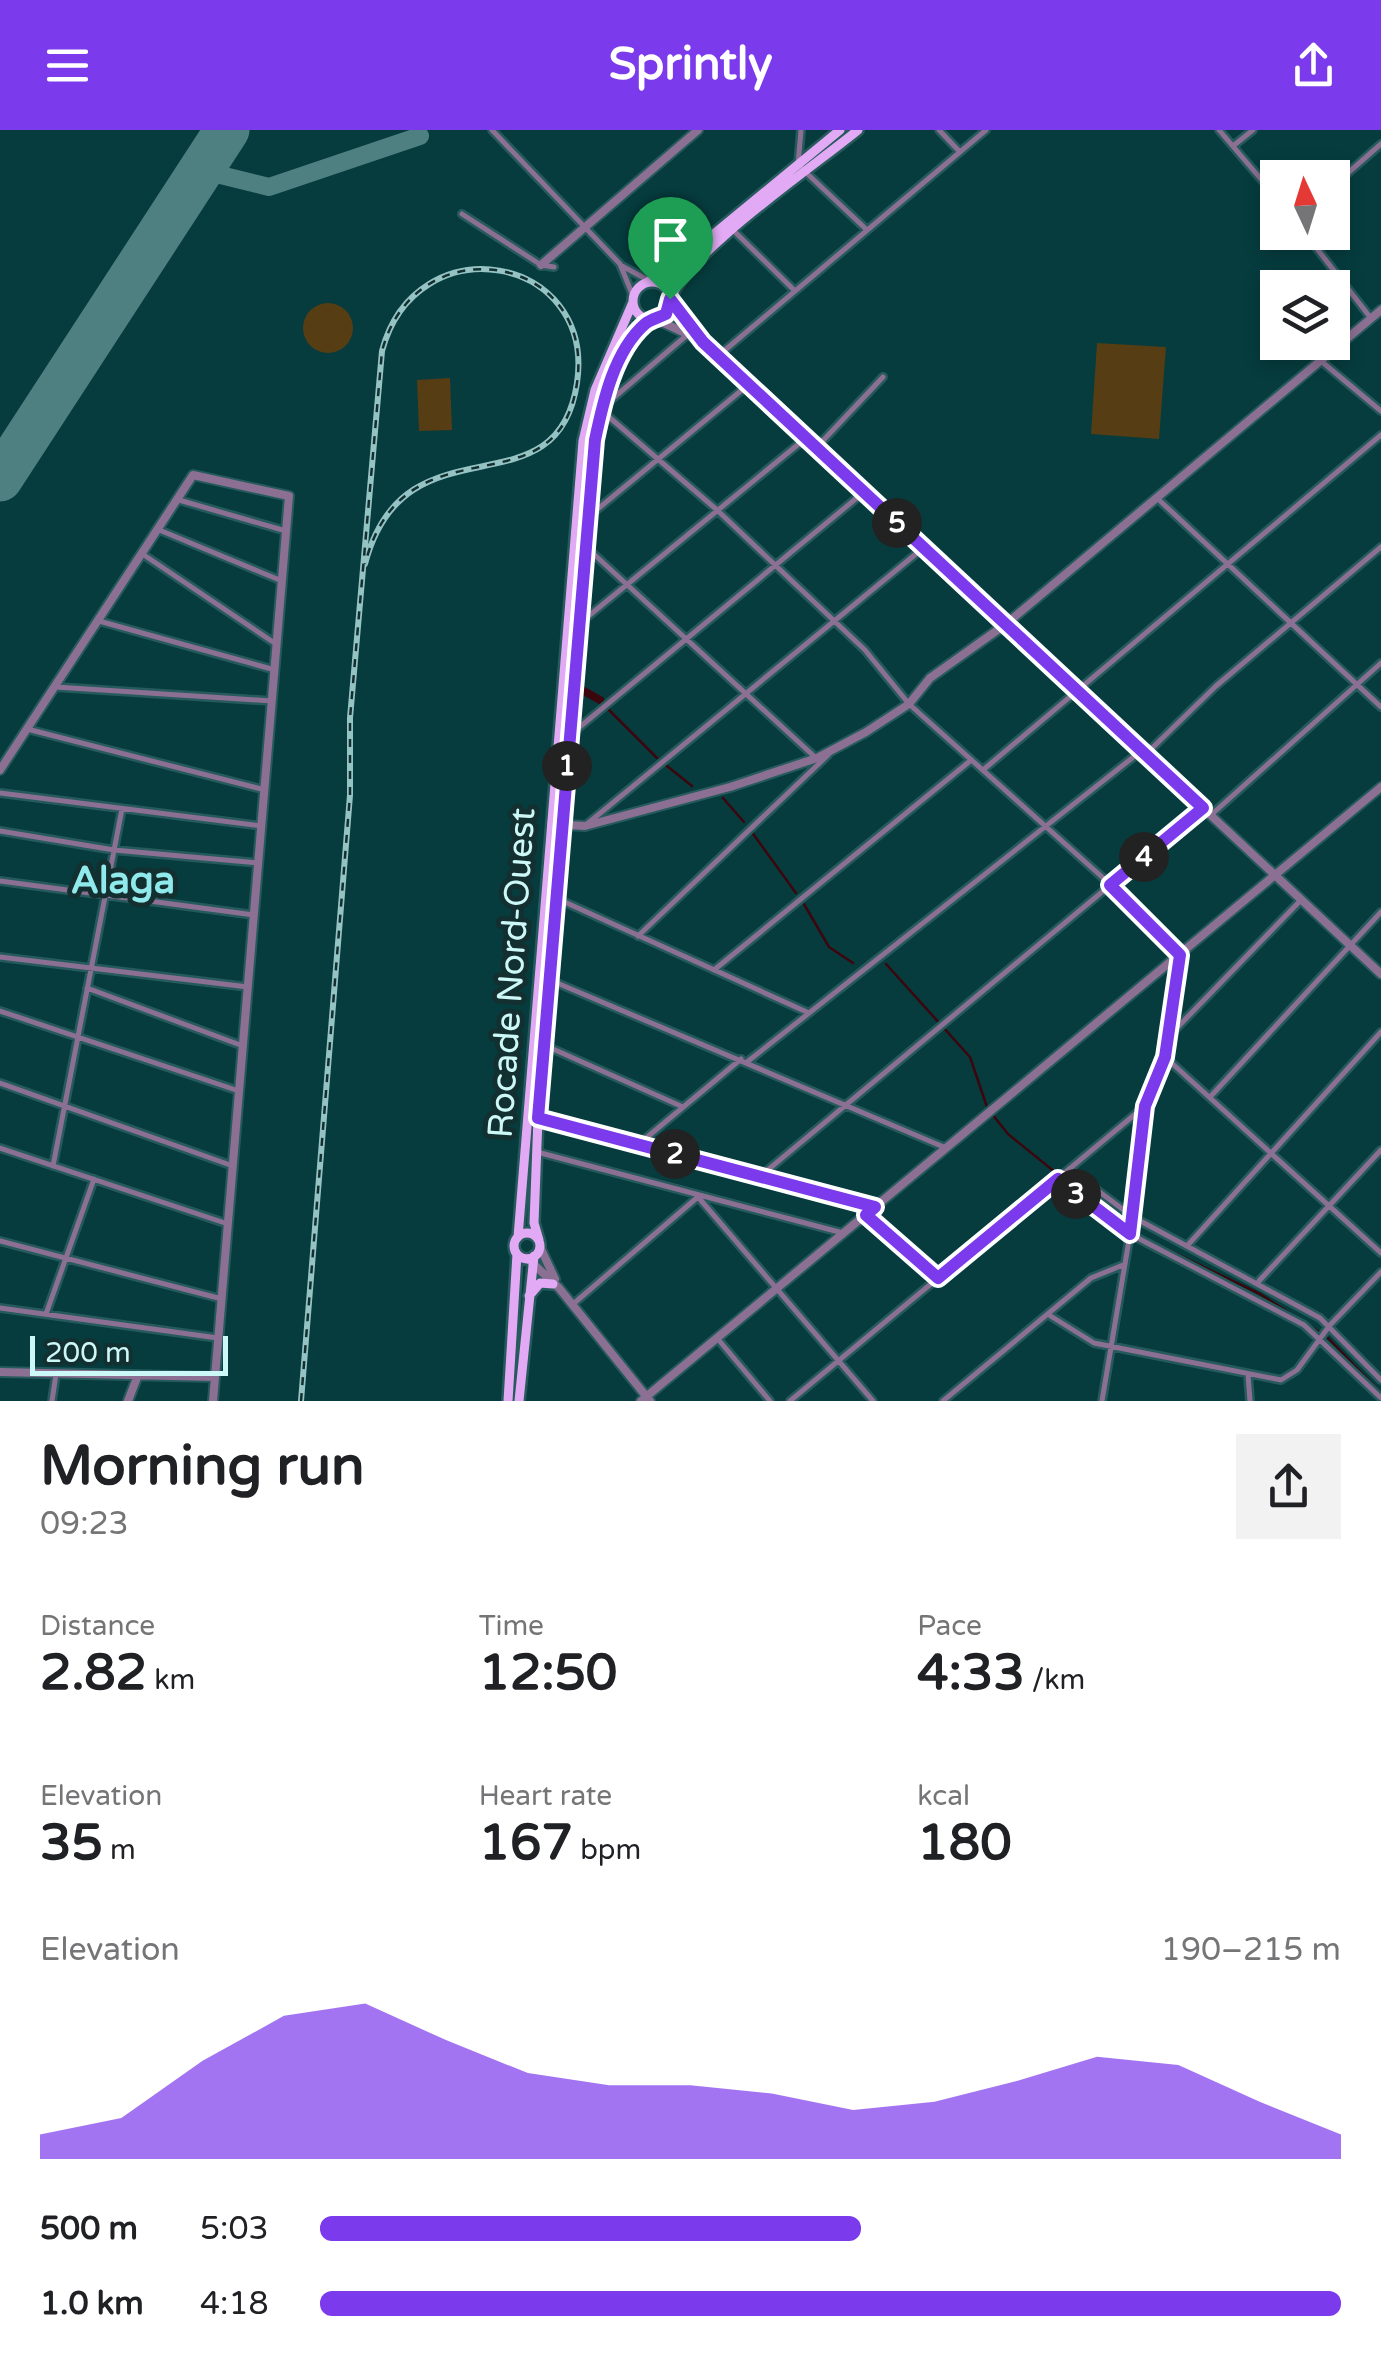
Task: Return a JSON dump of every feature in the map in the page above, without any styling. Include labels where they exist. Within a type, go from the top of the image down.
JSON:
[{"type":"main road","points":[[840,130],[650,282],[633,299],[637,313],[653,320],[666,314],[685,273],[858,130]]},
{"type":"main road","points":[[650,282],[666,288],[670,299]]},
{"type":"main road","name":"Rocade Nord-Ouest","points":[[508,1401],[531,1253],[518,1237],[557,824],[583,441],[595,390],[633,299]]},
{"type":"main road","name":"Rocade Nord-Ouest","points":[[519,1401],[558,899],[557,824],[570,735],[588,517],[603,408],[626,349],[653,320]]},
{"type":"main road","points":[[518,1237],[531,1234],[531,1253]]},
{"type":"main road","points":[[528,1298],[536,1285],[556,1286]]},
{"type":"street","points":[[492,130],[620,264],[650,282]]},
{"type":"street","points":[[541,265],[698,130]]},
{"type":"street","points":[[801,130],[798,165],[867,230]]},
{"type":"street","points":[[939,130],[960,152]]},
{"type":"street","points":[[718,356],[986,130]]},
{"type":"street","points":[[1219,130],[1260,178]]},
{"type":"street","points":[[1233,146],[1253,130]]},
{"type":"street","points":[[1350,171],[1381,144]]},
{"type":"street","points":[[462,214],[541,265],[554,267]]},
{"type":"street","points":[[734,231],[795,292]]},
{"type":"street","points":[[1318,250],[1371,318]]},
{"type":"street","points":[[620,264],[633,299]]},
{"type":"street","points":[[670,299],[703,342],[1381,974]]},
{"type":"street","points":[[557,824],[585,826],[711,793],[816,758],[909,704],[942,667],[1006,624],[1381,310]]},
{"type":"street","points":[[653,320],[703,342]]},
{"type":"street","points":[[689,333],[603,408],[834,620],[885,671],[909,704],[1110,885],[1180,955]]},
{"type":"street","points":[[1321,361],[1381,411]]},
{"type":"street","points":[[816,448],[883,376]]},
{"type":"street","points":[[588,517],[748,384]]},
{"type":"street","points":[[984,770],[1381,435]]},
{"type":"street","points":[[579,624],[806,438]]},
{"type":"street","points":[[0,770],[192,474],[290,496],[213,1401]]},
{"type":"street","points":[[570,735],[864,492]]},
{"type":"street","points":[[176,499],[286,531]]},
{"type":"street","points":[[1158,499],[1231,562],[1381,707]]},
{"type":"street","points":[[157,529],[282,581]]},
{"type":"street","points":[[586,547],[816,758]]},
{"type":"street","points":[[640,1144],[1144,753],[1381,547]]},
{"type":"street","points":[[585,826],[924,548]]},
{"type":"street","points":[[141,553],[277,644]]},
{"type":"street","points":[[97,620],[275,670]]},
{"type":"street","points":[[758,1178],[1110,885],[1207,812],[1381,663]]},
{"type":"street","points":[[54,686],[272,701]]},
{"type":"street","points":[[27,728],[264,790]]},
{"type":"street","points":[[638,936],[834,750]]},
{"type":"street","points":[[714,970],[970,760]]},
{"type":"street","points":[[531,1253],[646,1400],[1381,787]]},
{"type":"street","points":[[0,793],[262,826]]},
{"type":"street","points":[[53,1166],[122,809]]},
{"type":"street","points":[[0,831],[114,850],[258,863]]},
{"type":"street","points":[[0,881],[254,916]]},
{"type":"street","points":[[558,899],[809,1014]]},
{"type":"street","points":[[1168,1037],[1302,900]]},
{"type":"street","points":[[1211,1096],[1381,912]]},
{"type":"street","points":[[1093,1401],[1102,1397],[1130,1234],[1145,1106],[1165,1057],[1180,955]]},
{"type":"street","points":[[0,956],[248,987]]},
{"type":"street","points":[[550,980],[848,1103],[946,1148]]},
{"type":"street","points":[[88,988],[243,1046]]},
{"type":"street","points":[[0,1010],[239,1091]]},
{"type":"street","points":[[1187,1246],[1381,1032]]},
{"type":"street","points":[[544,1045],[683,1107]]},
{"type":"street","points":[[1165,1057],[1381,1253]]},
{"type":"street","points":[[0,1083],[233,1166]]},
{"type":"street","points":[[790,1401],[1145,1106]]},
{"type":"street","points":[[538,1118],[875,1207]]},
{"type":"street","points":[[0,1148],[228,1224]]},
{"type":"street","points":[[1259,1281],[1381,1150]]},
{"type":"street","points":[[537,1152],[843,1233]]},
{"type":"street","points":[[1069,1169],[1132,1218],[1259,1281],[1330,1325],[1381,1380]]},
{"type":"street","points":[[46,1314],[94,1179]]},
{"type":"street","points":[[1058,1179],[1130,1234],[1262,1299],[1321,1336],[1381,1398]]},
{"type":"street","points":[[700,1196],[873,1401]]},
{"type":"street","points":[[572,1304],[700,1196]]},
{"type":"street","points":[[866,1215],[938,1278]]},
{"type":"street","points":[[0,1242],[222,1299]]},
{"type":"street","points":[[531,1253],[556,1286]]},
{"type":"street","points":[[943,1401],[1090,1278],[1124,1264]]},
{"type":"street","points":[[1048,1315],[1076,1334],[1110,1346],[1248,1375],[1286,1378],[1308,1358],[1330,1325],[1381,1272]]},
{"type":"street","points":[[0,1308],[218,1338]]},
{"type":"street","points":[[717,1338],[770,1401]]},
{"type":"street","points":[[0,1372],[215,1377]]},
{"type":"street","points":[[52,1401],[56,1374]]},
{"type":"street","points":[[1248,1375],[1250,1401]]},
{"type":"street","points":[[128,1401],[138,1376]]},
{"type":"shaded area","points":[[328,303],[346,310],[353,328],[346,346],[328,353],[310,346],[303,328],[310,310]]},
{"type":"shaded area","points":[[1097,343],[1166,347],[1159,439],[1091,434]]},
{"type":"shaded area","points":[[450,378],[452,430],[419,431],[417,380]]},
{"type":"waterway","points":[[582,690],[600,700]]},
{"type":"waterway","points":[[608,709],[657,758]]},
{"type":"waterway","points":[[667,766],[692,786]]},
{"type":"waterway","points":[[723,798],[744,822]]},
{"type":"waterway","points":[[751,831],[796,893]]},
{"type":"waterway","points":[[804,904],[829,947],[853,963]]},
{"type":"waterway","points":[[886,964],[970,1057],[987,1107]]},
{"type":"waterway","points":[[992,1114],[1008,1134],[1098,1207]]},
{"type":"waterway","points":[[1137,1235],[1260,1294],[1327,1337],[1381,1393]]},
{"type":"taxiway","points":[[200,170],[269,187],[420,136]]},
{"type":"runway","points":[[0,479],[227,130]]},
{"type":"railway","points":[[301,1401],[350,795],[350,718],[382,351],[401,310],[429,284],[464,271],[499,271],[533,282],[559,306],[575,339],[577,383],[564,423],[541,447],[512,460],[444,476],[412,491],[385,518],[365,564]]},
{"type":"district","name":"Alaga","points":[[123,881]]},
{"type":"route","points":[[670,299],[703,342],[1203,808],[1110,885],[1180,955],[1165,1057],[1145,1106],[1146,1127],[1130,1234],[1058,1179],[938,1278],[866,1215],[875,1207],[538,1118],[595,440],[608,388],[626,349],[645,324],[666,314],[670,299]]}]
